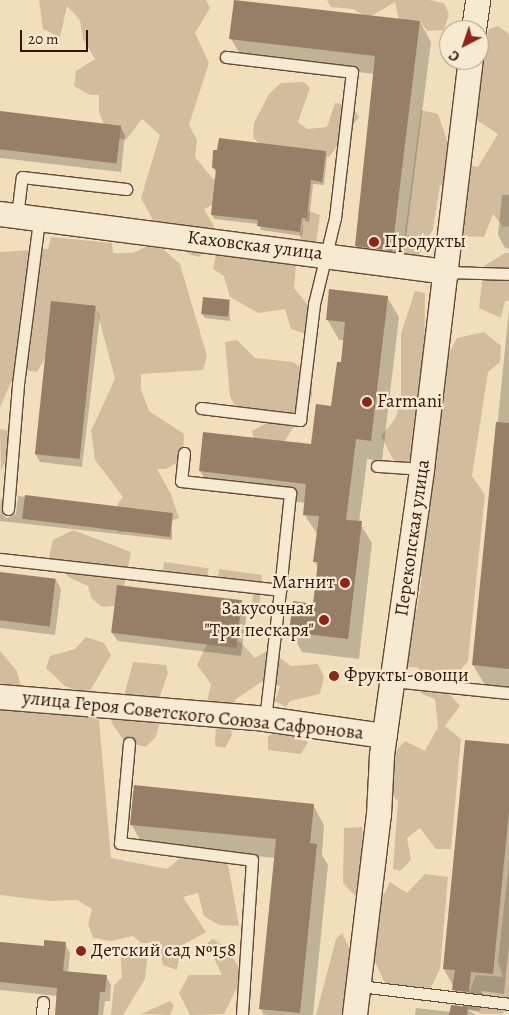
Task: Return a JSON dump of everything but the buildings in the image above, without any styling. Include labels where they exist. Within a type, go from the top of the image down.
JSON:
[{"type":"street","points":[[475,20],[478,0]]},
{"type":"street","name":"Перекопская улица","points":[[355,1015],[385,736],[422,469],[470,70]]},
{"type":"street","name":"Каховская улица","points":[[19,216],[327,255],[347,261],[447,272]]},
{"type":"street","name":"улица Героя Советского Союза Сафронова","points":[[0,696],[265,719],[385,736]]},
{"type":"lane","points":[[201,408],[300,420],[314,304],[335,218],[352,72],[226,57]]},
{"type":"lane","points":[[8,509],[18,384],[19,216],[22,177],[126,188]]},
{"type":"lane","name":"Каховская улица","points":[[447,272],[509,274]]},
{"type":"lane","points":[[184,453],[181,480],[290,493],[265,719]]},
{"type":"lane","points":[[378,466],[422,469]]},
{"type":"lane","points":[[0,559],[280,590]]},
{"type":"lane","points":[[394,681],[509,693]]},
{"type":"lane","points":[[129,743],[120,843],[252,860],[242,1015]]},
{"type":"lane","points":[[359,986],[509,1004]]},
{"type":"lane","points":[[42,1015],[43,1002]]},
{"type":"shaded area","points":[[39,0],[206,0],[210,8],[195,33],[209,63],[189,125],[197,140],[195,157],[213,179],[270,177],[204,209],[214,226],[200,257],[191,255],[159,231],[141,198],[160,135],[142,119],[126,140],[109,137],[99,112],[99,95],[90,95],[74,86],[76,71],[95,59],[83,39],[80,20],[67,6],[60,37],[43,29]]},
{"type":"shaded area","points":[[327,0],[429,0],[444,3],[449,14],[447,20],[439,20],[439,30],[427,31],[419,20],[413,25],[399,20],[395,2],[368,18],[353,9],[331,7]]},
{"type":"shaded area","points":[[498,26],[509,34],[509,226],[503,227],[493,214],[484,237],[463,236],[469,190],[440,185],[433,229],[416,260],[402,255],[421,110],[438,114],[455,163],[478,167],[498,134],[469,115],[479,70],[489,70],[489,29]]},
{"type":"shaded area","points":[[304,82],[310,88],[298,122],[307,129],[327,127],[335,103],[351,105],[359,117],[329,157],[316,153],[270,155],[253,137],[254,123],[269,94],[281,83]]},
{"type":"shaded area","points":[[308,211],[320,215],[316,244],[303,253],[300,235]]},
{"type":"shaded area","points":[[51,237],[112,243],[113,253],[133,253],[147,246],[163,249],[180,264],[207,356],[203,370],[141,374],[141,389],[149,411],[184,434],[183,459],[166,469],[157,469],[171,494],[179,518],[172,521],[132,516],[125,532],[118,532],[117,505],[123,497],[95,460],[91,431],[115,379],[96,307],[77,305],[37,372],[17,369],[0,407],[0,252],[48,249]]},
{"type":"shaded area","points":[[217,250],[296,264],[294,288],[319,319],[310,335],[291,329],[285,309],[258,313],[230,297],[224,276],[213,269]]},
{"type":"shaded area","points":[[505,253],[509,253],[509,301],[505,301],[501,318],[479,308],[484,266]]},
{"type":"shaded area","points":[[415,291],[425,293],[424,364],[439,373],[457,338],[484,332],[501,346],[500,362],[488,372],[472,476],[485,495],[468,661],[445,689],[460,706],[445,726],[461,739],[451,849],[436,849],[420,828],[407,838],[411,860],[400,871],[393,869],[398,801],[393,796],[393,754],[405,741],[425,751],[438,727],[435,699],[422,694],[413,683],[419,668],[402,666],[404,634],[417,609],[422,577],[414,575],[412,469],[400,473],[381,436],[395,419],[401,401],[401,334]]},
{"type":"shaded area","points":[[237,340],[255,358],[293,362],[312,376],[312,397],[281,447],[256,447],[252,431],[268,422],[238,410],[230,397],[225,342]]},
{"type":"shaded area","points":[[0,429],[9,431],[13,440],[1,472]]},
{"type":"shaded area","points":[[73,530],[131,552],[122,596],[114,606],[102,607],[91,598],[88,586],[70,578],[49,557],[53,540]]},
{"type":"shaded area","points":[[164,562],[209,568],[207,578],[163,572]]},
{"type":"shaded area","points":[[219,569],[262,575],[259,610],[252,608],[253,586],[247,581],[218,577]]},
{"type":"shaded area","points":[[86,637],[104,643],[111,655],[88,694],[65,686],[46,668],[50,656],[75,649]]},
{"type":"shaded area","points":[[210,638],[240,642],[255,658],[269,650],[291,666],[318,664],[324,677],[320,694],[290,701],[286,707],[275,701],[280,686],[261,682],[236,699],[229,719],[232,735],[225,748],[215,746],[216,722],[207,702],[211,684],[197,665]]},
{"type":"shaded area","points":[[0,651],[17,671],[26,708],[50,715],[72,708],[99,720],[111,858],[167,869],[184,855],[228,864],[239,926],[219,925],[204,916],[198,893],[183,897],[206,932],[181,946],[177,970],[163,965],[159,947],[153,943],[141,943],[133,936],[111,941],[93,938],[88,924],[92,909],[77,900],[49,901],[0,895]]},
{"type":"shaded area","points":[[133,662],[166,665],[168,673],[159,699],[162,712],[156,737],[145,747],[124,741],[111,722],[123,700]]},
{"type":"shaded area","points":[[273,734],[301,737],[308,742],[301,754],[268,750],[268,736]]},
{"type":"shaded area","points":[[362,827],[365,882],[358,899],[343,883],[344,828]]},
{"type":"shaded area","points":[[509,862],[509,1007],[502,1014],[482,1014],[463,1007],[476,975],[503,977],[498,961]]},
{"type":"shaded area","points":[[425,874],[448,877],[440,969],[424,1002],[389,993],[374,959],[376,929],[373,917],[390,882],[407,893]]},
{"type":"shaded area","points":[[342,933],[356,961],[349,1015],[316,1015],[336,939]]},
{"type":"shaded area","points":[[213,939],[228,949],[243,975],[224,1014],[190,1015],[179,993],[189,975],[222,975],[207,943]]},
{"type":"shaded area","points":[[120,949],[148,951],[145,979],[123,1015],[111,1015],[114,986],[122,977]]},
{"type":"shaded area","points":[[170,1001],[174,1006],[170,1015],[141,1014]]},
{"type":"place","name":"Продукты","points":[[374,242]]},
{"type":"place","name":"Farmani","points":[[367,402]]},
{"type":"place","name":"Магнит","points":[[345,583]]},
{"type":"place","name":"Закусочная \"Три пескаря\"","points":[[324,620]]},
{"type":"place","name":"Фрукты-овощи","points":[[334,676]]},
{"type":"place","name":"Детский сад №158","points":[[81,951]]}]
